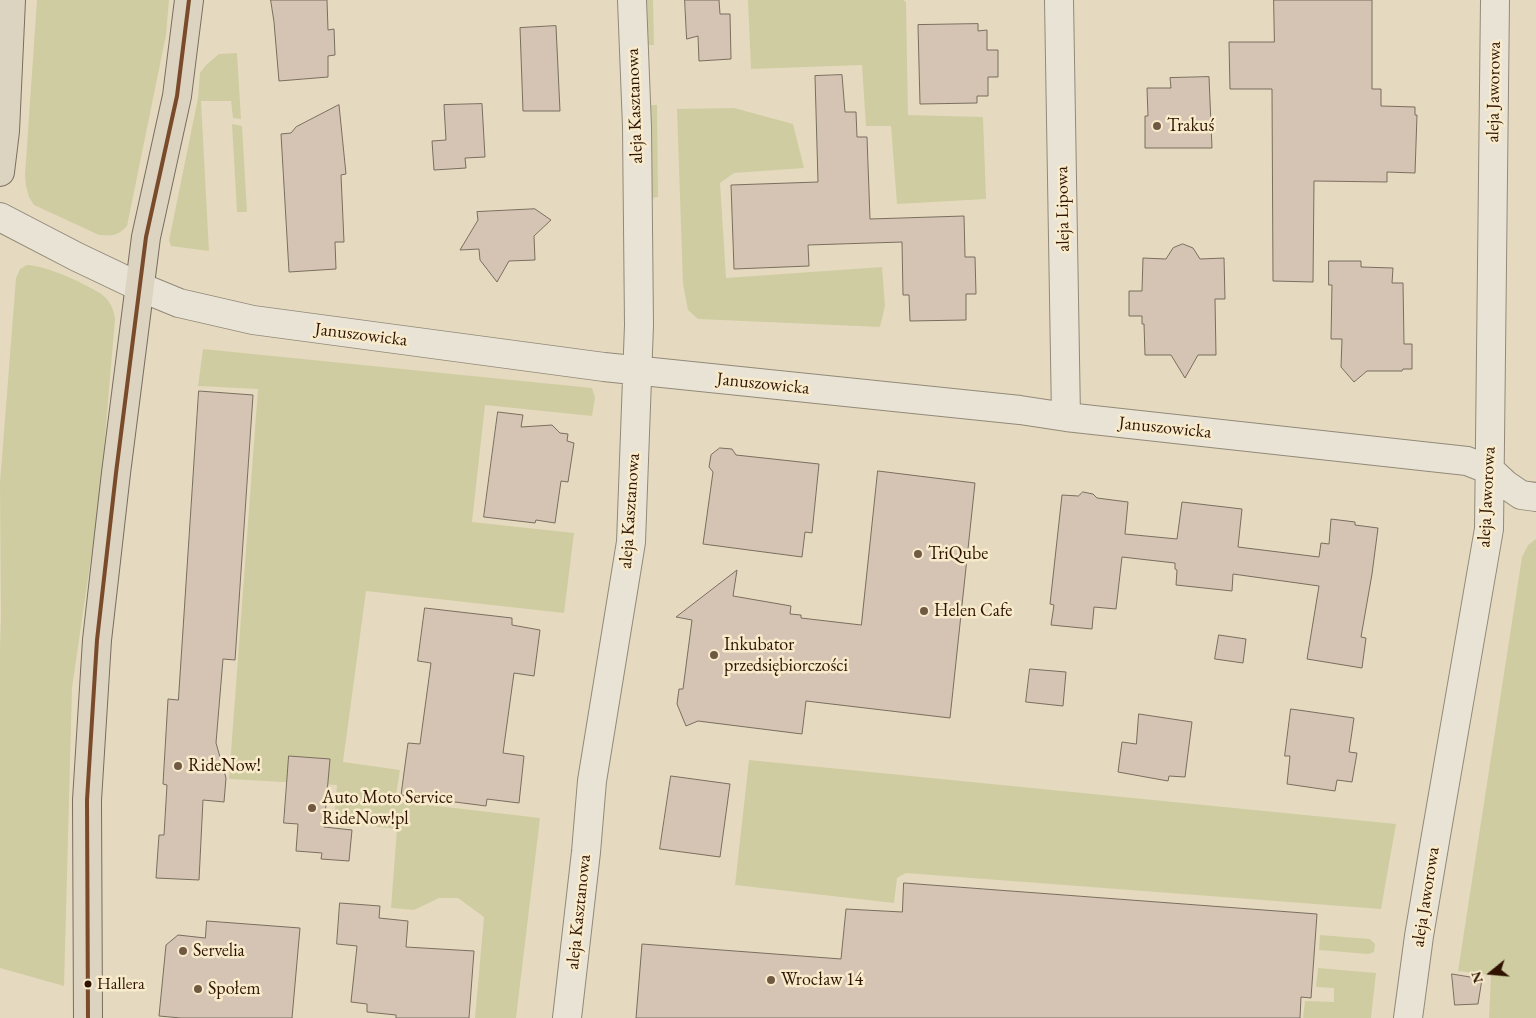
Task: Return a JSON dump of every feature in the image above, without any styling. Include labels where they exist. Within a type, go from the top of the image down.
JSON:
[{"type":"main road","points":[[0,172],[5,131],[11,0]]},
{"type":"main road","points":[[88,1018],[87,800],[95,658],[146,237],[176,96],[189,0]]},
{"type":"street","name":"aleja Kasztanowa","points":[[567,1018],[592,781],[631,542],[639,325],[637,127],[632,0]]},
{"type":"street","name":"aleja Lipowa","points":[[1059,0],[1066,417]]},
{"type":"street","name":"aleja Jaworowa","points":[[1408,1018],[1432,859],[1489,529],[1495,0]]},
{"type":"street","name":"Januszowicka","points":[[0,217],[73,255],[140,287],[179,303],[263,322],[604,367],[1020,410],[1066,417],[1467,461],[1490,470],[1521,495],[1536,497]]},
{"type":"shaded area","points":[[37,0],[169,0],[166,35],[127,226],[115,235],[99,235],[34,205],[29,197],[25,175]]},
{"type":"shaded area","points":[[647,0],[653,0],[654,45],[648,45]]},
{"type":"shaded area","points":[[748,0],[903,0],[906,2],[908,115],[983,117],[986,199],[897,204],[891,126],[866,126],[862,65],[751,69]]},
{"type":"shaded area","points":[[237,53],[241,119],[233,118],[231,101],[201,101],[209,251],[171,246],[169,241],[198,98],[200,73],[219,54]]},
{"type":"shaded area","points":[[650,105],[657,105],[658,197],[652,198]]},
{"type":"shaded area","points":[[734,108],[793,124],[804,168],[734,173],[720,183],[726,278],[882,267],[885,306],[880,327],[698,319],[688,310],[683,284],[677,109]]},
{"type":"shaded area","points":[[232,124],[242,126],[247,212],[237,212]]},
{"type":"shaded area","points":[[27,265],[54,271],[100,293],[110,304],[115,319],[100,496],[72,688],[64,986],[0,968],[0,483],[16,278],[20,269]]},
{"type":"shaded area","points":[[203,349],[592,388],[595,398],[592,416],[485,405],[472,522],[574,533],[564,613],[366,591],[343,762],[400,770],[395,801],[540,818],[516,1018],[475,1018],[484,917],[458,898],[439,898],[414,910],[391,908],[397,829],[334,822],[337,785],[229,779],[258,389],[198,386]]},
{"type":"shaded area","points":[[1536,539],[1536,1018],[1489,1018],[1491,975],[1458,971],[1522,557],[1528,545]]},
{"type":"shaded area","points":[[749,760],[1396,824],[1381,909],[906,873],[897,878],[894,903],[735,885]]},
{"type":"shaded area","points":[[1320,935],[1370,939],[1375,944],[1374,952],[1368,954],[1319,950]]},
{"type":"shaded area","points":[[1318,968],[1376,973],[1371,1018],[1303,1018],[1305,1001],[1334,1002],[1334,988],[1316,987]]},
{"type":"building","points":[[271,0],[327,0],[328,30],[334,29],[335,55],[328,56],[328,77],[279,81]]},
{"type":"building","points":[[685,0],[719,0],[720,14],[730,14],[731,59],[699,61],[698,36],[687,39]]},
{"type":"building","points":[[1274,0],[1372,0],[1372,89],[1381,89],[1381,106],[1415,107],[1415,115],[1417,115],[1415,173],[1387,172],[1387,182],[1314,181],[1313,282],[1273,281],[1272,89],[1230,89],[1229,42],[1274,42]]},
{"type":"building","points":[[978,24],[978,31],[987,30],[987,50],[998,50],[998,77],[988,77],[988,96],[977,96],[977,103],[920,104],[918,25]]},
{"type":"building","points":[[556,26],[560,111],[523,111],[520,28]]},
{"type":"building","points":[[842,75],[845,112],[856,112],[857,137],[867,137],[870,219],[964,216],[965,257],[975,257],[976,294],[966,294],[966,320],[910,321],[909,295],[903,295],[902,242],[808,245],[809,266],[734,269],[731,185],[818,182],[815,76]]},
{"type":"building","points":[[1209,77],[1212,148],[1145,148],[1145,116],[1148,116],[1147,88],[1171,88],[1170,78]]},
{"type":"building","points":[[482,104],[485,157],[465,158],[466,168],[434,170],[432,141],[446,140],[444,105]]},
{"type":"building","points":[[339,105],[346,174],[341,175],[344,242],[335,242],[336,269],[289,272],[281,134],[291,133],[296,127]]},
{"type":"building","points":[[535,209],[551,220],[534,236],[535,260],[509,261],[497,282],[480,260],[479,249],[460,250],[478,220],[477,212]]},
{"type":"building","points":[[1183,244],[1193,248],[1200,259],[1224,258],[1225,299],[1215,299],[1216,355],[1198,355],[1185,378],[1171,355],[1145,355],[1142,316],[1129,316],[1129,291],[1142,291],[1143,258],[1166,259],[1173,248]]},
{"type":"building","points":[[1329,261],[1361,261],[1361,267],[1393,268],[1392,283],[1403,283],[1404,344],[1412,344],[1412,369],[1403,369],[1402,371],[1367,371],[1354,382],[1341,367],[1342,339],[1331,339],[1332,285],[1329,285]]},
{"type":"building","points":[[199,391],[253,395],[235,660],[223,659],[216,743],[226,778],[224,802],[203,800],[199,880],[156,878],[159,835],[164,835],[167,785],[163,784],[168,699],[178,700]]},
{"type":"building","points":[[498,412],[523,415],[521,427],[552,425],[560,433],[568,434],[567,441],[574,443],[568,482],[561,481],[555,523],[536,520],[535,523],[484,517]]},
{"type":"building","points":[[720,448],[732,449],[736,455],[819,464],[812,533],[805,532],[802,557],[703,544],[713,472],[709,467],[711,455]]},
{"type":"building","points":[[878,471],[975,483],[950,718],[806,701],[802,734],[698,721],[686,726],[677,704],[679,689],[683,689],[692,620],[676,617],[737,570],[733,596],[791,606],[790,614],[801,615],[801,618],[861,625]]},
{"type":"building","points":[[1083,492],[1093,494],[1097,498],[1128,502],[1125,534],[1177,539],[1182,502],[1242,509],[1238,547],[1319,557],[1321,543],[1329,544],[1331,519],[1355,522],[1355,525],[1378,528],[1361,637],[1366,638],[1362,668],[1307,659],[1319,586],[1233,574],[1232,591],[1176,585],[1177,570],[1175,569],[1175,563],[1122,557],[1116,609],[1094,607],[1092,629],[1051,625],[1054,605],[1050,604],[1062,495],[1078,496]]},
{"type":"building","points":[[425,608],[512,618],[512,625],[540,630],[534,676],[514,673],[503,753],[524,756],[519,803],[487,799],[486,806],[401,795],[408,743],[420,744],[431,663],[418,661]]},
{"type":"building","points":[[1219,635],[1246,639],[1243,663],[1215,659]]},
{"type":"building","points":[[1030,669],[1066,672],[1063,706],[1026,702]]},
{"type":"building","points":[[1291,709],[1354,718],[1349,752],[1357,753],[1352,782],[1337,780],[1335,791],[1287,784],[1290,756],[1285,756]]},
{"type":"building","points":[[1139,714],[1192,722],[1185,777],[1169,776],[1168,781],[1118,772],[1122,742],[1136,744]]},
{"type":"building","points":[[289,756],[330,759],[324,827],[352,830],[349,861],[321,859],[322,853],[296,851],[298,824],[284,823]]},
{"type":"building","points":[[671,776],[730,784],[720,857],[660,849]]},
{"type":"building","points":[[904,883],[1317,914],[1311,998],[1301,997],[1300,1018],[636,1018],[642,944],[841,959],[846,909],[902,912]]},
{"type":"building","points":[[340,903],[380,906],[379,918],[408,921],[406,947],[474,951],[469,1018],[396,1018],[396,1015],[367,1012],[367,1004],[351,1002],[357,946],[337,944]]},
{"type":"building","points":[[207,921],[300,928],[292,1018],[181,1018],[159,1016],[166,945],[178,935],[205,938]]},
{"type":"building","points":[[1452,974],[1482,979],[1478,1004],[1455,1005]]},
{"type":"transit line","points":[[88,1018],[87,800],[97,640],[146,237],[177,96],[189,0]]},
{"type":"place","name":"Trakuś","points":[[1157,126]]},
{"type":"place","name":"TriQube","points":[[918,554]]},
{"type":"place","name":"Helen Cafe","points":[[924,611]]},
{"type":"place","name":"Inkubator przedsiębiorczości","points":[[714,655]]},
{"type":"place","name":"RideNow!","points":[[178,766]]},
{"type":"place","name":"Auto Moto Service RideNow!pl","points":[[312,808]]},
{"type":"place","name":"Servelia","points":[[183,951]]},
{"type":"place","name":"Wrocław 14","points":[[771,980]]},
{"type":"place","name":"Hallera","points":[[88,984]]},
{"type":"place","name":"Społem","points":[[198,989]]}]
